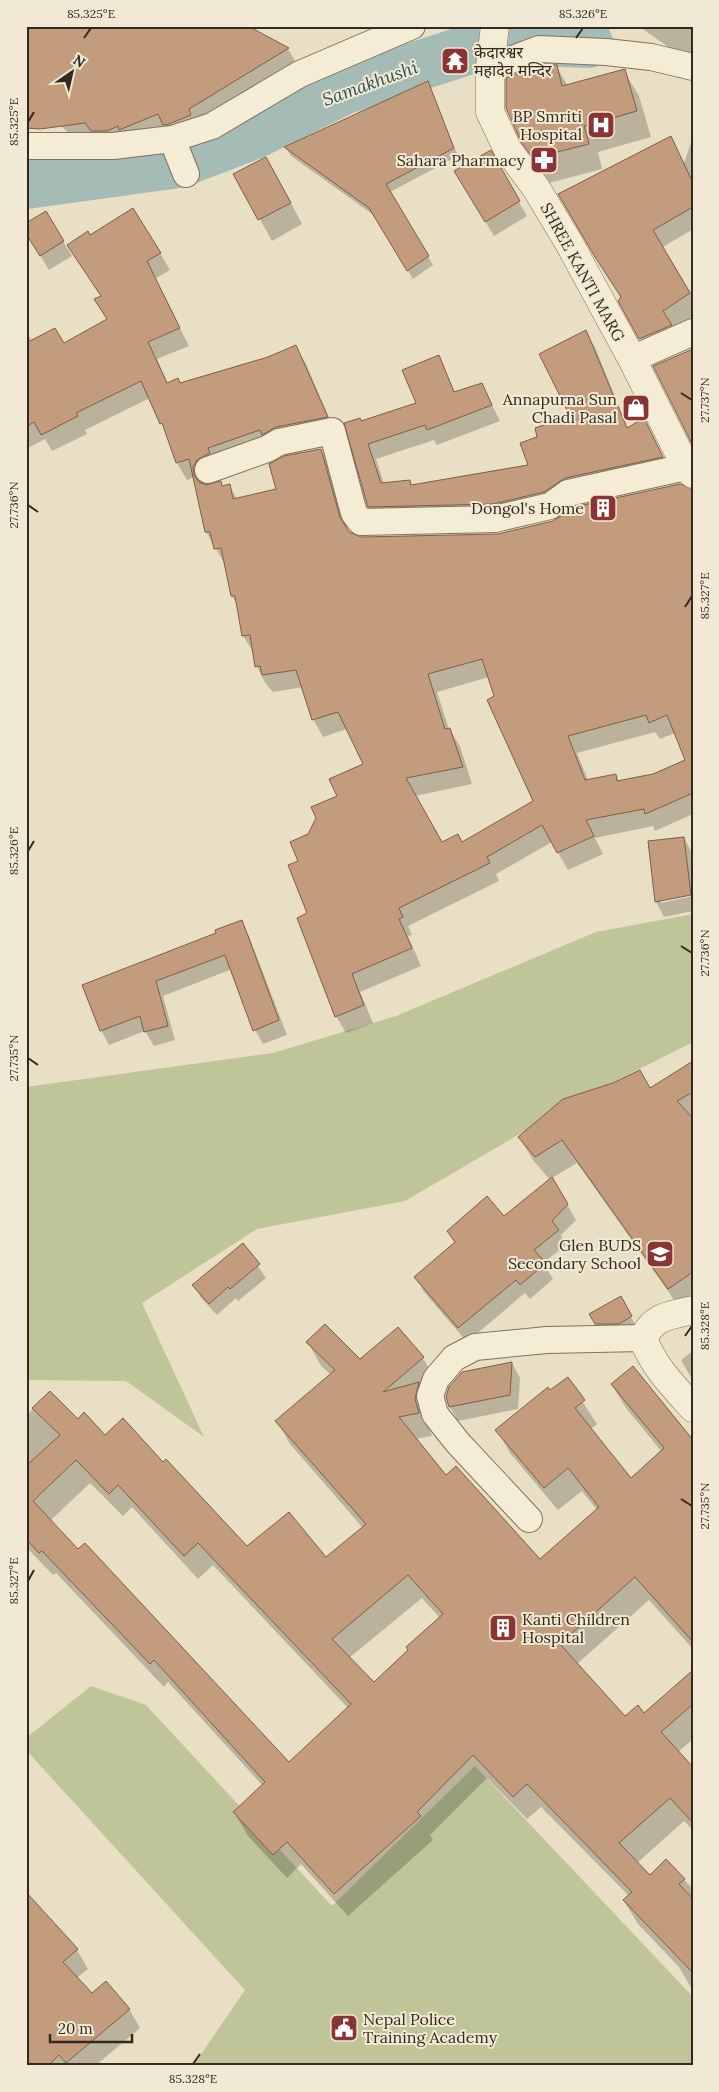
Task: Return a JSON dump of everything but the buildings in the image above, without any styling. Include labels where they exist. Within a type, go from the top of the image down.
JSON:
[{"type":"street","points":[[26,146],[174,145],[212,126],[300,74],[412,26]]},
{"type":"street","name":"SHREE KANTI MARG","points":[[495,26],[490,69],[490,112],[508,150],[536,188],[569,243],[632,359],[689,471]]},
{"type":"street","points":[[490,69],[539,49],[606,52],[651,57],[693,67]]},
{"type":"street","points":[[174,145],[186,174]]},
{"type":"street","points":[[632,359],[693,332]]},
{"type":"street","points":[[208,470],[268,449],[280,442],[332,431],[354,513],[361,522],[494,519],[550,506],[568,492],[689,471]]},
{"type":"street","points":[[693,1310],[657,1319],[648,1327],[643,1338],[648,1352],[661,1372],[693,1408]]},
{"type":"street","points":[[529,1519],[458,1443],[435,1414],[430,1396],[436,1379],[454,1358],[475,1347],[547,1340],[643,1338]]},
{"type":"green space","points":[[693,914],[693,1042],[578,1100],[405,1201],[257,1229],[142,1303],[204,1437],[126,1381],[26,1380],[26,1087],[273,1053],[396,1016],[596,932]]},
{"type":"green space","points":[[91,1686],[146,1705],[332,1906],[475,1766],[693,1997],[693,2066],[193,2066],[245,1990],[26,1750],[26,1738]]},
{"type":"waterway","name":"Samakhushi","points":[[26,184],[179,163],[252,135],[343,90],[477,47],[533,41],[588,43]]},
{"type":"place","name":"केदारश्वर महादेव मन्दिर","points":[[455,61]]},
{"type":"place","name":"BP Smriti Hospital","points":[[601,125]]},
{"type":"place","name":"Sahara Pharmacy","points":[[544,160]]},
{"type":"place","name":"Annapurna Sun Chadi Pasal","points":[[636,408]]},
{"type":"place","name":"Dongol's Home","points":[[603,508]]},
{"type":"place","name":"Glen BUDS Secondary School","points":[[660,1254]]},
{"type":"place","name":"Kanti Children Hospital","points":[[503,1628]]},
{"type":"place","name":"Nepal Police Training Academy","points":[[344,2028]]}]
